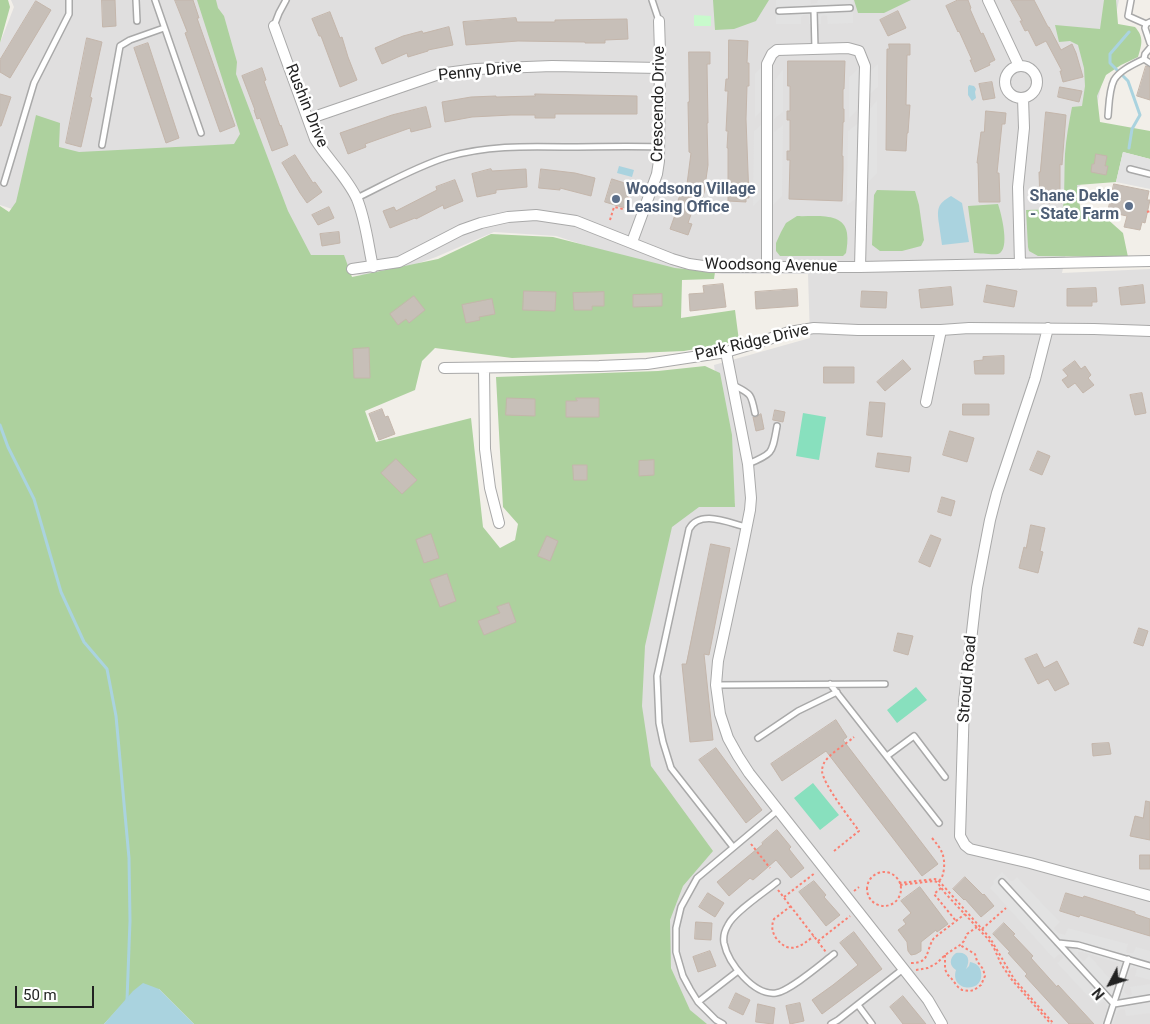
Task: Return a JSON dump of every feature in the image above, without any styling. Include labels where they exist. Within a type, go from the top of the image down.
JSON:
[{"type":"street","points":[[988,0],[1019,66]]},
{"type":"street","name":"Crescendo Drive","points":[[632,242],[657,174],[660,147],[659,21]]},
{"type":"street","name":"Rushin Drive","points":[[274,26],[315,139],[356,198],[366,232],[373,267]]},
{"type":"street","points":[[767,267],[767,64],[772,54],[777,50],[848,48],[859,51],[865,66],[860,266]]},
{"type":"street","name":"Penny Drive","points":[[308,118],[439,74],[476,69],[552,66],[660,68]]},
{"type":"street","points":[[1019,66],[1029,68],[1036,77],[1037,82],[1033,93],[1023,98],[1013,96],[1006,89],[1005,84],[1005,79],[1010,70],[1019,66]]},
{"type":"street","points":[[1020,264],[1018,187],[1024,128],[1023,98]]},
{"type":"street","name":"Woodsong Avenue","points":[[352,269],[400,262],[461,230],[481,223],[508,217],[536,215],[576,221],[672,259],[710,267],[1150,261]]},
{"type":"street","name":"Park Ridge Drive","points":[[444,368],[647,364],[726,352],[769,340],[789,332],[814,328],[941,330],[1048,328],[1150,331]]},
{"type":"street","name":"Stroud Road","points":[[1048,328],[1035,379],[997,493],[976,588],[964,702],[960,836],[965,845],[970,849],[1030,863],[1150,896]]},
{"type":"street","points":[[926,402],[941,330]]},
{"type":"street","points":[[726,352],[748,464],[750,510],[718,660],[716,685],[720,714],[728,738],[749,772],[928,1000],[942,1024]]},
{"type":"street","points":[[484,368],[484,449],[490,488],[499,523]]},
{"type":"lane","points":[[4,184],[34,83],[69,14],[69,0]]},
{"type":"lane","points":[[136,0],[136,21]]},
{"type":"lane","points":[[155,0],[201,133]]},
{"type":"lane","points":[[274,26],[286,0]]},
{"type":"lane","points":[[652,0],[659,21]]},
{"type":"lane","points":[[1131,0],[1128,16],[1148,23],[1145,28],[1150,43]]},
{"type":"lane","points":[[779,11],[850,8]]},
{"type":"lane","points":[[814,10],[815,49]]},
{"type":"lane","points":[[102,145],[120,46],[130,40],[164,28]]},
{"type":"lane","points":[[1108,116],[1114,79],[1122,71],[1144,59],[1145,54],[1150,48]]},
{"type":"lane","points":[[1144,59],[1150,63]]},
{"type":"lane","points":[[356,198],[435,161],[480,150],[539,146],[660,147]]},
{"type":"lane","points":[[1130,169],[1150,174]]},
{"type":"lane","points":[[733,385],[749,393],[755,413]]},
{"type":"lane","points":[[748,464],[764,457],[770,452],[777,426]]},
{"type":"lane","points":[[733,847],[671,768],[662,742],[659,723],[658,676],[689,529],[696,520],[710,518],[746,527]]},
{"type":"lane","points":[[830,684],[939,823]]},
{"type":"lane","points":[[716,685],[885,684]]},
{"type":"lane","points":[[758,738],[798,711],[836,692]]},
{"type":"lane","points":[[887,756],[914,736],[945,777]]},
{"type":"lane","points":[[722,1024],[698,1002],[683,976],[676,952],[676,928],[682,907],[697,878],[778,810]]},
{"type":"lane","points":[[777,882],[736,914],[724,932],[725,947],[738,971],[757,989],[776,993],[792,986],[834,954]]},
{"type":"lane","points":[[1002,882],[1114,1004]]},
{"type":"lane","points":[[1058,942],[1078,945],[1150,966]]},
{"type":"lane","points":[[1107,1024],[1128,959]]},
{"type":"lane","points":[[831,1024],[903,969]]},
{"type":"lane","points":[[698,1002],[738,971]]},
{"type":"lane","points":[[1114,1004],[1150,998]]},
{"type":"lane","points":[[858,1005],[872,1024]]},
{"type":"path","points":[[614,206],[626,209],[632,184]]},
{"type":"path","points":[[610,220],[616,202]]},
{"type":"path","points":[[834,851],[859,831],[824,777],[823,765],[827,759],[854,737]]},
{"type":"path","points":[[932,838],[941,849],[945,860],[942,878],[938,882]]},
{"type":"path","points":[[751,844],[770,868]]},
{"type":"path","points":[[880,872],[886,872],[896,877],[899,884],[900,892],[898,897],[890,904],[875,903],[868,894],[868,883],[875,874],[880,872]]},
{"type":"path","points":[[815,873],[783,897],[821,946]]},
{"type":"path","points":[[938,882],[941,888],[991,943],[1008,975],[1026,994]]},
{"type":"path","points":[[899,884],[938,882],[996,946],[1014,979],[1052,1024]]},
{"type":"path","points":[[941,888],[934,894],[956,921]]},
{"type":"path","points":[[791,906],[774,919],[773,922],[773,934],[782,946],[797,947],[814,936]]},
{"type":"path","points":[[982,929],[1006,908]]},
{"type":"path","points":[[818,941],[853,913]]},
{"type":"path","points":[[915,963],[920,963],[927,956],[934,938],[965,914]]},
{"type":"path","points":[[916,970],[933,966],[945,955],[960,946],[967,934],[977,927]]},
{"type":"path","points":[[945,955],[945,969],[955,984],[966,991],[978,988],[984,982],[983,969],[977,961],[975,954],[960,946]]},
{"type":"shaded area","points":[[11,0],[1119,0],[1062,273],[1150,269],[1150,1024],[678,1024],[633,651],[677,493],[735,503],[714,365],[810,338],[808,274],[722,274],[643,264],[556,236],[494,232],[436,257],[382,276],[313,272],[27,214],[0,205],[0,43],[14,7]]},
{"type":"shaded area","points":[[776,0],[810,0],[811,4],[817,3],[818,0],[853,0],[853,23],[828,24],[827,16],[823,15],[821,17],[821,24],[809,24],[808,15],[804,15],[801,17],[801,24],[776,24]]},
{"type":"shaded area","points":[[764,64],[764,108],[755,118],[755,74]]},
{"type":"shaded area","points":[[878,64],[878,87],[868,96],[868,73]]},
{"type":"shaded area","points":[[859,68],[857,110],[849,119],[849,77]]},
{"type":"shaded area","points":[[783,69],[783,112],[774,119],[775,80]]},
{"type":"shaded area","points":[[877,100],[877,173],[868,183],[869,110]]},
{"type":"shaded area","points":[[764,122],[762,198],[753,206],[754,131]]},
{"type":"shaded area","points":[[858,123],[857,198],[847,205],[848,131]]},
{"type":"shaded area","points":[[783,125],[782,196],[773,205],[774,132]]},
{"type":"shaded area","points":[[1123,152],[1150,159],[1150,189],[1116,182]]},
{"type":"shaded area","points":[[1002,872],[1011,881],[1017,877],[1060,922],[1054,928],[1058,933],[1065,935],[1068,928],[1128,944],[1127,953],[1133,953],[1136,947],[1150,951],[1150,980],[1135,976],[1137,969],[1133,967],[1130,969],[1124,991],[1130,996],[1132,994],[1130,987],[1150,984],[1150,1013],[1126,1016],[1125,1010],[1122,1009],[1118,1011],[1113,1024],[1102,1024],[1107,1009],[1106,1003],[1104,1001],[1097,1006],[1057,963],[1063,958],[1062,955],[1059,954],[1054,959],[990,888],[994,883],[993,881]],"holes":[[[1078,952],[1082,952],[1118,963],[1120,968],[1114,987],[1108,988],[1105,986],[1110,979],[1089,955],[1083,961],[1078,955]]]},
{"type":"green space","points":[[0,0],[8,0],[10,7],[0,43]]},
{"type":"green space","points":[[197,0],[216,0],[218,8],[224,16],[237,62],[236,74],[288,211],[311,255],[344,255],[352,277],[438,259],[491,234],[553,237],[675,268],[715,272],[714,279],[682,280],[681,318],[735,310],[739,341],[684,351],[512,358],[435,348],[422,361],[415,390],[365,411],[376,442],[471,418],[483,527],[500,548],[515,540],[518,524],[503,507],[496,377],[658,371],[705,366],[720,373],[732,435],[735,507],[699,507],[672,527],[645,646],[642,706],[651,766],[713,851],[683,886],[670,920],[671,968],[690,1010],[707,1024],[194,1024],[159,989],[120,1007],[104,1024],[0,1024],[0,206],[9,212],[16,202],[36,115],[60,123],[59,147],[79,152],[234,144],[240,134]]},
{"type":"green space","points":[[713,0],[769,0],[756,21],[734,29],[715,30]]},
{"type":"green space","points":[[854,0],[911,0],[884,13],[858,13]]},
{"type":"green space","points":[[1104,0],[1116,0],[1118,24],[1135,27],[1140,34],[1141,41],[1138,57],[1106,75],[1097,96],[1100,122],[1150,131],[1150,159],[1123,152],[1116,182],[1077,185],[1081,214],[1105,217],[1123,233],[1128,257],[1038,256],[1029,251],[1026,210],[1063,209],[1066,142],[1072,107],[1082,106],[1085,86],[1084,68],[1078,45],[1070,41],[1059,42],[1055,25],[1100,29]]},
{"type":"green space","points":[[694,15],[711,16],[711,26],[694,26]]},
{"type":"green space","points":[[877,190],[915,191],[924,240],[921,246],[902,251],[880,251],[872,245],[874,195]]},
{"type":"green space","points":[[998,204],[1005,239],[1002,251],[998,254],[974,253],[968,206]]},
{"type":"green space","points":[[797,216],[819,216],[834,218],[840,221],[845,226],[847,233],[846,253],[843,256],[780,256],[776,251],[776,243],[786,223]]},
{"type":"green space","points":[[803,413],[826,417],[819,460],[796,456]]},
{"type":"green space","points":[[916,687],[927,700],[897,723],[887,710]]},
{"type":"green space","points":[[813,783],[839,815],[820,830],[794,798]]},
{"type":"water","points":[[969,85],[974,86],[976,89],[976,98],[972,101],[968,95]]},
{"type":"water","points":[[619,166],[634,170],[632,177],[617,173]]},
{"type":"water","points":[[951,196],[962,203],[969,242],[942,245],[938,211],[941,204]]},
{"type":"water","points":[[956,953],[966,955],[968,962],[966,969],[970,962],[979,966],[981,979],[973,987],[967,988],[962,986],[955,977],[956,970],[951,962],[952,957]]},
{"type":"water","points":[[143,983],[159,989],[194,1024],[104,1024],[133,991]]},
{"type":"building","points":[[102,0],[115,0],[116,26],[103,27]]},
{"type":"building","points":[[175,0],[193,0],[199,18],[197,18],[235,126],[220,132]]},
{"type":"building","points":[[958,0],[968,0],[981,34],[983,33],[995,60],[989,63],[990,65],[975,72],[970,60],[972,60],[946,6]]},
{"type":"building","points":[[1011,0],[1034,0],[1061,50],[1072,44],[1083,77],[1063,82],[1060,71],[1062,71],[1046,41],[1036,46],[1028,30],[1025,31]]},
{"type":"building","points":[[36,1],[51,10],[10,78],[0,72],[0,60]]},
{"type":"building","points":[[898,11],[906,28],[888,36],[880,20]]},
{"type":"building","points":[[330,12],[340,38],[342,37],[357,80],[340,87],[321,36],[319,36],[312,19]]},
{"type":"building","points":[[516,18],[517,22],[627,19],[628,39],[605,40],[605,43],[518,41],[466,45],[463,22]]},
{"type":"building","points":[[449,27],[453,45],[428,50],[408,57],[407,53],[382,64],[375,48],[403,36]]},
{"type":"building","points":[[87,38],[102,42],[81,147],[66,143]]},
{"type":"building","points":[[729,40],[748,41],[749,86],[747,86],[746,119],[749,198],[746,198],[746,202],[728,201],[728,131],[726,131],[728,91],[725,91],[726,79],[728,79]]},
{"type":"building","points":[[148,43],[179,138],[166,143],[134,48]]},
{"type":"building","points":[[889,44],[910,44],[910,55],[907,55],[906,105],[910,105],[906,151],[886,150],[887,49],[889,49]]},
{"type":"building","points":[[689,52],[710,52],[710,64],[707,64],[708,165],[704,193],[700,204],[695,203],[688,223],[692,224],[688,235],[670,229],[682,190],[686,192],[691,153],[689,152],[688,102]]},
{"type":"building","points":[[788,61],[845,61],[842,201],[789,199],[790,160],[787,160],[787,151],[790,151],[790,120],[787,120],[787,111],[790,111],[790,86],[788,86]]},
{"type":"building","points":[[1146,66],[1150,67],[1150,100],[1137,96]]},
{"type":"building","points":[[262,68],[266,80],[264,81],[288,145],[272,151],[260,118],[257,119],[242,76]]},
{"type":"building","points":[[992,82],[995,98],[983,100],[979,84]]},
{"type":"building","points":[[1060,87],[1082,91],[1079,102],[1058,97]]},
{"type":"building","points":[[0,94],[11,97],[1,126],[0,126]]},
{"type":"building","points":[[535,94],[637,96],[637,114],[555,114],[555,118],[535,118],[535,115],[511,115],[472,117],[445,122],[442,102],[471,97],[535,96]]},
{"type":"building","points":[[426,107],[431,127],[411,132],[410,128],[365,144],[366,147],[348,154],[340,133],[392,115]]},
{"type":"building","points":[[986,111],[1006,113],[1005,124],[1002,124],[997,173],[999,173],[1000,202],[979,202],[977,163],[981,132],[984,132]]},
{"type":"building","points":[[1046,112],[1066,115],[1062,165],[1060,164],[1062,203],[1040,203],[1039,172]]},
{"type":"building","points":[[1096,154],[1107,156],[1105,166],[1108,166],[1106,175],[1091,172]]},
{"type":"building","points":[[295,155],[313,183],[315,182],[322,192],[307,203],[282,163]]},
{"type":"building","points":[[491,169],[492,171],[526,169],[527,187],[496,190],[496,193],[477,197],[472,174]]},
{"type":"building","points":[[541,169],[575,173],[595,178],[591,196],[560,188],[560,190],[539,188]]},
{"type":"building","points":[[612,179],[631,185],[625,208],[605,202]]},
{"type":"building","points":[[455,180],[463,201],[444,209],[443,205],[416,219],[390,228],[383,211],[394,207],[396,211],[437,190],[436,187]]},
{"type":"building","name":"Shane Dekle - State Farm","points":[[1114,184],[1149,191],[1147,200],[1150,200],[1145,223],[1142,222],[1140,230],[1124,227],[1127,216],[1108,212]]},
{"type":"building","points":[[329,207],[334,218],[318,225],[312,215]]},
{"type":"building","points":[[339,232],[340,243],[322,246],[320,234]]},
{"type":"building","points":[[723,284],[726,307],[690,311],[689,294],[704,293],[703,286]]},
{"type":"building","points":[[987,285],[1017,291],[1014,307],[984,302]]},
{"type":"building","points":[[1143,285],[1145,303],[1121,305],[1119,288]]},
{"type":"building","points":[[951,287],[953,305],[921,308],[919,290]]},
{"type":"building","points":[[1096,288],[1097,302],[1092,302],[1092,306],[1067,306],[1067,289]]},
{"type":"building","points":[[797,289],[798,306],[756,309],[755,292]]},
{"type":"building","points":[[524,291],[556,292],[555,311],[523,310]]},
{"type":"building","points":[[862,291],[887,292],[886,308],[861,307]]},
{"type":"building","points":[[604,292],[604,306],[592,306],[592,310],[574,310],[573,293]]},
{"type":"building","points":[[662,294],[662,306],[633,307],[633,295]]},
{"type":"building","points":[[414,296],[425,310],[409,323],[406,319],[398,325],[390,314]]},
{"type":"building","points":[[492,299],[495,314],[479,317],[480,320],[466,323],[462,305]]},
{"type":"building","points":[[369,348],[370,378],[354,378],[353,349]]},
{"type":"building","points":[[1004,356],[1004,374],[975,374],[974,361],[983,360],[983,357]]},
{"type":"building","points":[[903,360],[911,369],[885,391],[877,382]]},
{"type":"building","points":[[1075,361],[1081,369],[1085,366],[1091,375],[1088,378],[1094,385],[1083,393],[1075,383],[1068,388],[1062,380],[1068,376],[1063,370]]},
{"type":"building","points":[[824,367],[854,367],[854,383],[824,383]]},
{"type":"building","points":[[1142,393],[1146,413],[1135,415],[1130,395]]},
{"type":"building","points":[[507,398],[535,399],[535,416],[506,415]]},
{"type":"building","points":[[576,398],[599,398],[599,417],[566,417],[566,401],[577,401]]},
{"type":"building","points":[[870,402],[885,403],[882,437],[867,435]]},
{"type":"building","points":[[963,404],[989,404],[989,415],[963,415]]},
{"type":"building","points":[[382,409],[385,417],[388,416],[395,434],[379,440],[369,414]]},
{"type":"building","points":[[775,410],[785,412],[783,422],[773,420]]},
{"type":"building","points":[[761,414],[764,429],[756,431],[753,417]]},
{"type":"building","points":[[950,431],[974,438],[967,462],[943,455]]},
{"type":"building","points":[[1038,451],[1050,456],[1042,475],[1030,470]]},
{"type":"building","points":[[878,453],[911,457],[909,472],[876,467]]},
{"type":"building","points":[[396,459],[417,480],[402,494],[381,473]]},
{"type":"building","points":[[654,460],[654,475],[639,476],[639,461]]},
{"type":"building","points":[[573,465],[587,465],[587,480],[574,480]]},
{"type":"building","points":[[942,497],[955,501],[951,516],[938,512]]},
{"type":"building","points":[[1031,525],[1045,528],[1040,551],[1043,552],[1038,573],[1019,568]]},
{"type":"building","points":[[431,534],[439,558],[424,563],[416,540]]},
{"type":"building","points":[[931,535],[941,539],[930,567],[919,562]]},
{"type":"building","points":[[547,536],[558,541],[550,561],[538,556]]},
{"type":"building","points":[[711,544],[730,548],[709,655],[704,654],[713,740],[690,742],[682,664],[686,664]]},
{"type":"building","points":[[447,574],[456,601],[440,607],[430,580]]},
{"type":"building","points":[[509,603],[516,622],[484,635],[478,621],[500,613],[497,607]]},
{"type":"building","points":[[1139,628],[1148,631],[1143,646],[1134,643]]},
{"type":"building","points":[[898,633],[913,636],[908,655],[894,651]]},
{"type":"building","points":[[1037,654],[1044,668],[1057,661],[1069,684],[1055,691],[1048,679],[1038,684],[1025,659]]},
{"type":"building","points":[[836,720],[847,737],[843,740],[938,864],[922,876],[826,751],[782,781],[771,764]]},
{"type":"building","points":[[1109,743],[1111,754],[1093,756],[1092,744]]},
{"type":"building","points":[[716,748],[762,810],[746,823],[699,760]]},
{"type":"building","points":[[1146,801],[1150,802],[1150,840],[1130,836],[1135,816],[1143,818]]},
{"type":"building","points":[[777,830],[791,847],[789,849],[804,868],[791,878],[776,860],[753,880],[750,878],[729,896],[717,882]]},
{"type":"building","points":[[1140,855],[1150,855],[1150,869],[1140,869]]},
{"type":"building","points":[[965,877],[994,906],[981,917],[953,889]]},
{"type":"building","points":[[814,881],[826,895],[824,897],[840,915],[826,926],[799,892]]},
{"type":"building","points":[[920,887],[948,924],[937,932],[936,930],[921,942],[921,951],[911,955],[908,951],[907,942],[898,930],[906,924],[903,920],[911,913],[901,901]]},
{"type":"building","points":[[708,893],[724,903],[715,917],[699,907]]},
{"type":"building","points":[[1066,893],[1083,898],[1084,896],[1135,912],[1135,914],[1150,919],[1150,936],[1060,911]]},
{"type":"building","points":[[696,922],[712,923],[711,940],[695,939]]},
{"type":"building","points":[[1004,923],[1033,956],[1031,958],[1094,1024],[1069,1024],[1025,976],[1027,974],[993,934]]},
{"type":"building","points":[[854,932],[882,969],[822,1014],[812,1000],[858,965],[840,943]]},
{"type":"building","points":[[710,951],[716,966],[698,972],[693,957]]},
{"type":"building","points":[[736,993],[750,1000],[743,1015],[729,1008]]},
{"type":"building","points":[[903,996],[926,1024],[903,1024],[890,1007]]},
{"type":"building","points":[[800,1003],[804,1021],[790,1024],[786,1006]]},
{"type":"building","points":[[758,1004],[775,1008],[773,1024],[756,1022]]},
{"type":"waterway","points":[[1129,32],[1110,54],[1110,63],[1128,81],[1140,115],[1132,129],[1129,148]]},
{"type":"waterway","points":[[0,425],[8,447],[34,499],[61,592],[84,642],[107,669],[116,716],[129,858],[130,921],[127,1000]]},
{"type":"place","name":"Woodsong Village Leasing Office","points":[[616,199]]},
{"type":"place","name":"Shane Dekle - State Farm","points":[[1129,206]]}]
